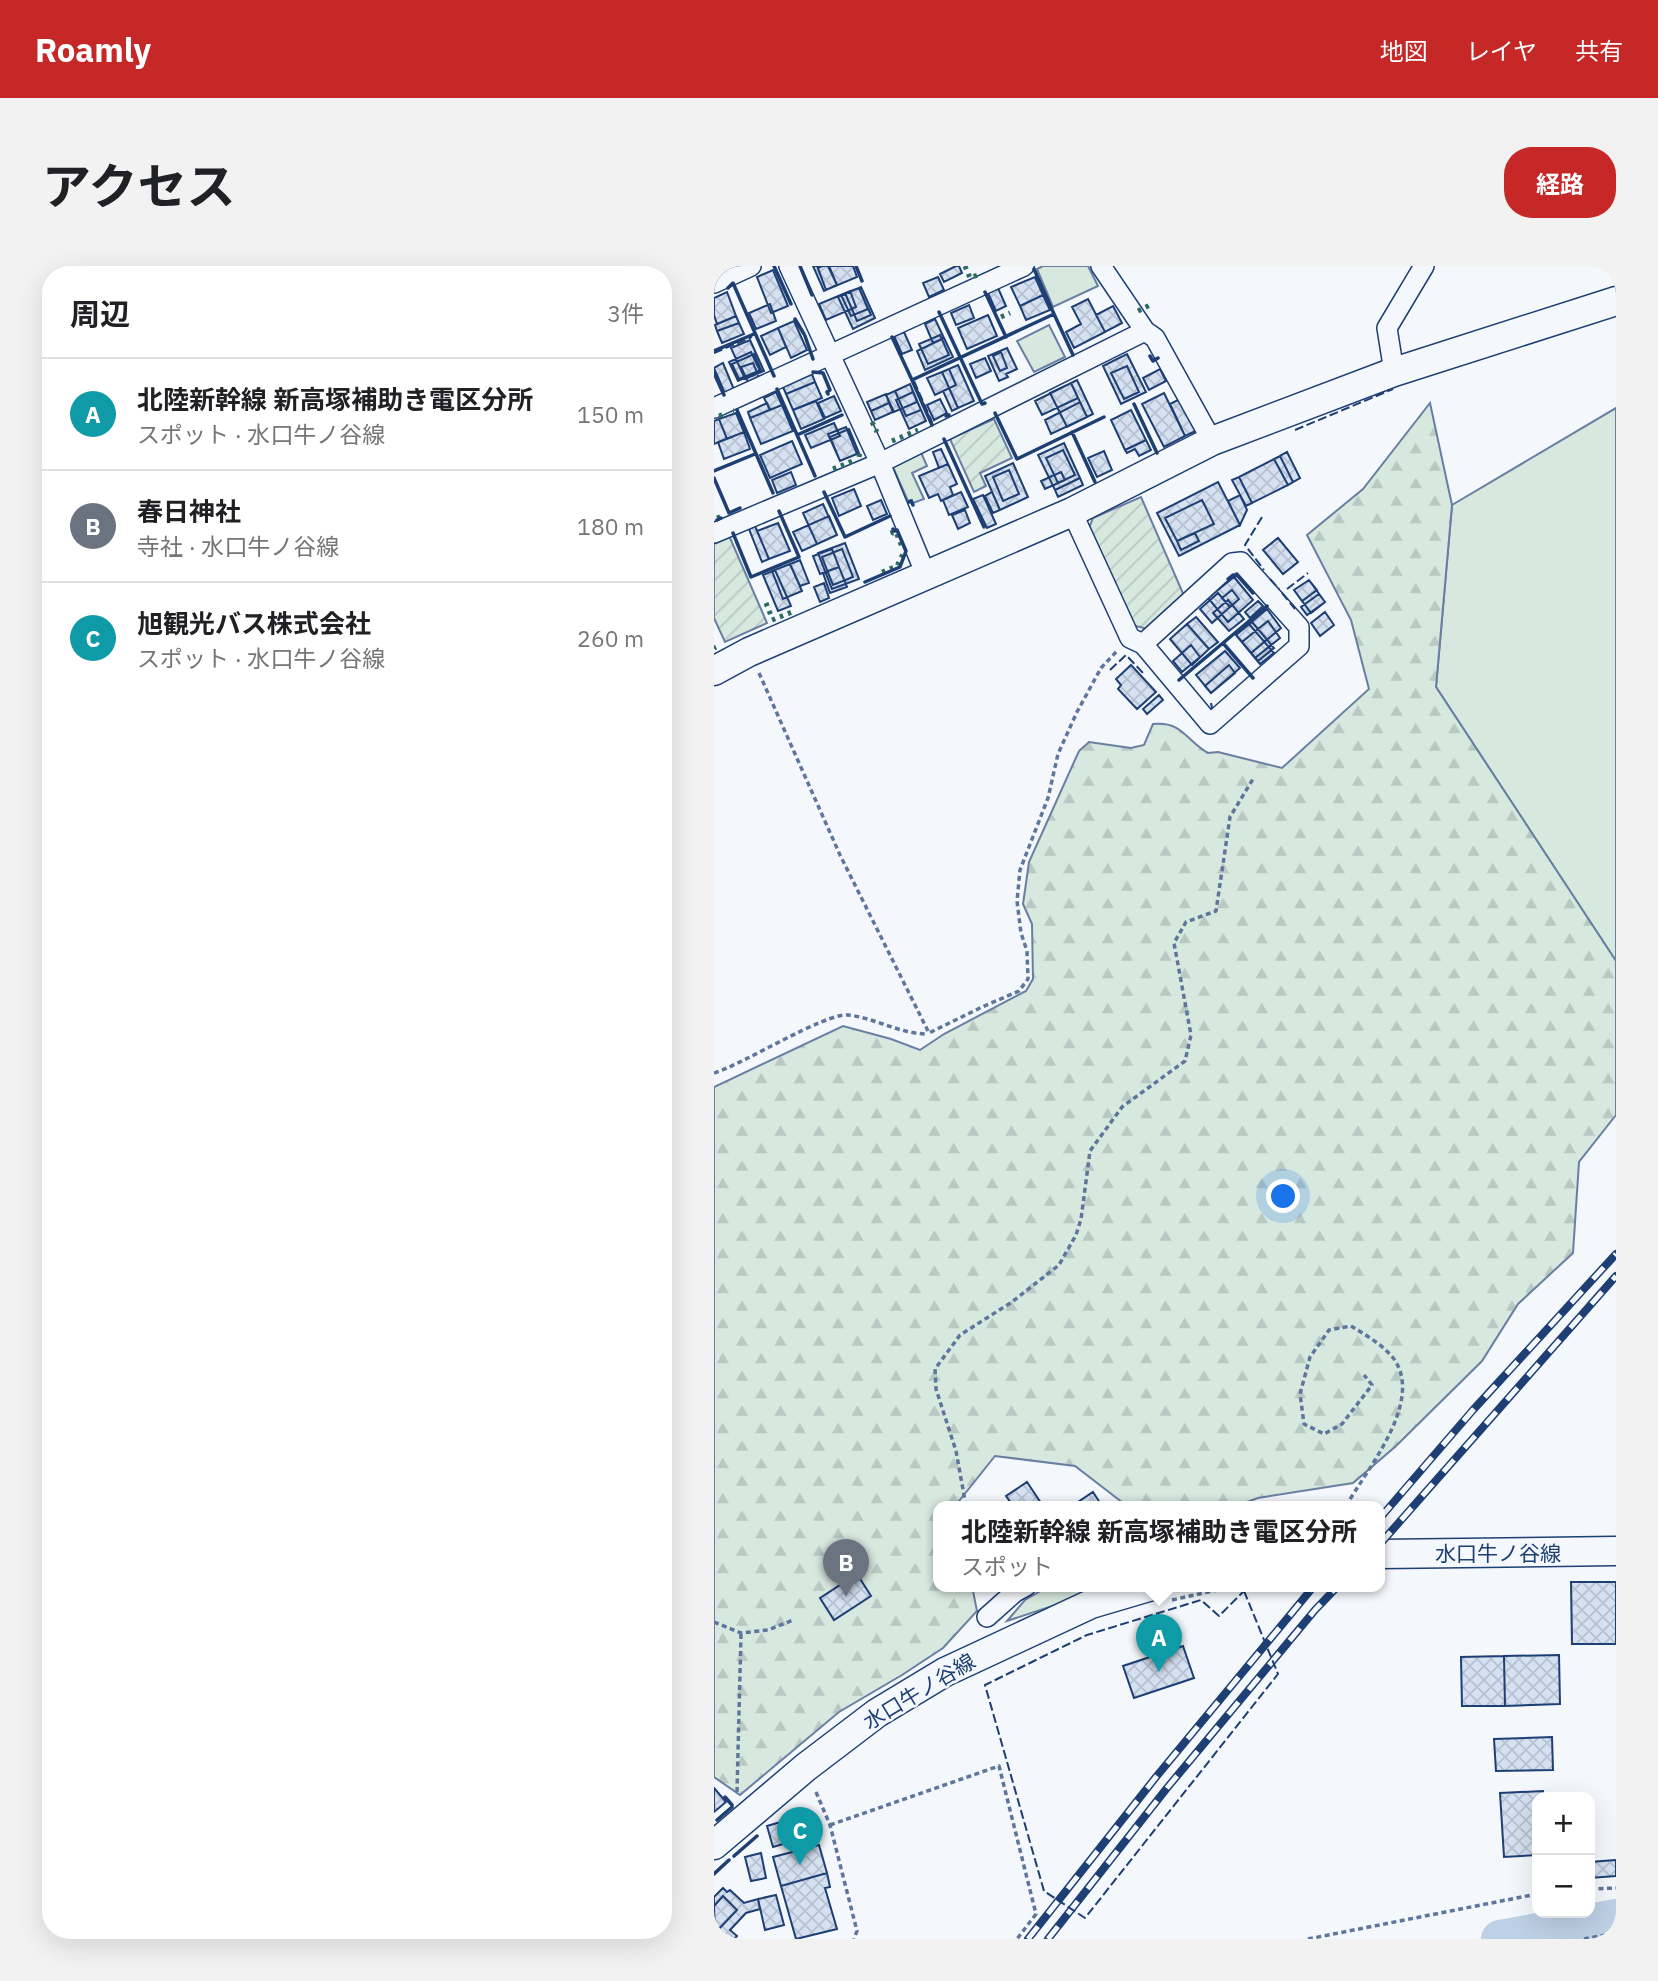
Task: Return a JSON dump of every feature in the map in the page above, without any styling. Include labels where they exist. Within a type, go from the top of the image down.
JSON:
[{"type":"street","points":[[714,283],[751,266]]},
{"type":"street","points":[[789,266],[880,463],[926,575]]},
{"type":"street","points":[[714,408],[1024,266]]},
{"type":"street","points":[[1101,266],[1145,331],[1155,338],[1212,441]]},
{"type":"street","points":[[1394,372],[1387,328],[1424,266]]},
{"type":"street","points":[[714,671],[749,652],[1072,512],[1212,441],[1394,372],[1616,301]]},
{"type":"street","points":[[714,533],[880,463],[1145,331]]},
{"type":"street","points":[[1072,512],[1136,641],[1210,724],[1299,646],[1299,627],[1241,562],[1232,563],[1136,641]]},
{"type":"street","name":"水口牛ノ谷線","points":[[1385,1554],[1616,1551]]},
{"type":"street","points":[[987,1616],[1015,1592]]},
{"type":"street","name":"水口牛ノ谷線","points":[[714,1845],[806,1767],[877,1713],[954,1667],[1091,1604],[1132,1592]]},
{"type":"path","points":[[714,1073],[823,1022],[847,1015],[912,1034],[929,1034],[1019,991],[1028,979],[1027,951],[1021,933],[1017,901],[1020,870],[1048,798],[1058,754],[1101,668],[1136,641]]},
{"type":"path","points":[[749,652],[840,855],[929,1034]]},
{"type":"path","points":[[965,1501],[956,1451],[936,1389],[934,1369],[960,1335],[1012,1302],[1059,1265],[1076,1235],[1081,1219],[1090,1151],[1122,1107],[1185,1061],[1191,1035],[1174,943],[1186,922],[1216,911],[1230,817],[1253,779]]},
{"type":"path","points":[[1349,1501],[1392,1432],[1404,1386],[1394,1360],[1373,1340],[1351,1326],[1329,1330],[1310,1357],[1300,1394],[1304,1424],[1324,1434],[1342,1424],[1372,1385],[1364,1375]]},
{"type":"path","points":[[714,1622],[741,1633],[768,1629],[793,1620]]},
{"type":"path","points":[[737,1826],[741,1633]]},
{"type":"path","points":[[830,1825],[999,1766],[1037,1914],[1017,1939]]},
{"type":"path","points":[[806,1767],[830,1825],[857,1931],[854,1939]]},
{"type":"path","points":[[1595,1889],[1616,1888]]},
{"type":"path","points":[[1308,1939],[1532,1895]]},
{"type":"path","points":[[1584,1939],[1616,1933]]},
{"type":"green space","points":[[1043,266],[1088,266],[1098,286],[1053,307],[1037,269]]},
{"type":"green space","points":[[1049,325],[1065,357],[1034,372],[1017,341]]},
{"type":"green space","points":[[1430,403],[1452,505],[1436,687],[1616,961],[1616,1115],[1579,1162],[1573,1253],[1518,1304],[1482,1361],[1396,1446],[1353,1483],[1250,1501],[1120,1501],[1075,1466],[995,1456],[959,1501],[933,1501],[933,1592],[973,1592],[977,1611],[943,1648],[839,1712],[740,1795],[714,1777],[714,1087],[843,1026],[920,1050],[944,1034],[1026,991],[1033,979],[1032,924],[1023,904],[1029,862],[1079,751],[1089,742],[1131,748],[1144,745],[1153,724],[1163,724],[1178,729],[1208,753],[1218,752],[1282,768],[1369,689],[1351,620],[1307,535],[1363,489]]},
{"type":"green space","points":[[1616,408],[1616,961],[1436,687],[1452,505]]},
{"type":"green space","points":[[994,419],[1012,458],[980,473],[986,486],[974,492],[950,439]]},
{"type":"green space","points":[[919,448],[927,466],[912,473],[924,499],[913,503],[912,500],[908,501],[892,465]]},
{"type":"green space","points":[[1141,497],[1185,598],[1151,630],[1132,625],[1089,528],[1093,518]]},
{"type":"green space","points":[[727,531],[767,623],[725,642],[714,618],[714,537]]},
{"type":"green space","points":[[1039,1592],[1095,1592],[1007,1621],[1025,1600]]},
{"type":"building","points":[[813,266],[829,266],[837,285],[824,291]]},
{"type":"building","points":[[817,266],[828,266],[837,285],[826,290]]},
{"type":"building","points":[[853,266],[857,277],[826,290],[818,268]]},
{"type":"building","points":[[959,266],[962,273],[944,282],[940,274]]},
{"type":"building","points":[[773,270],[788,306],[771,313],[757,277]]},
{"type":"building","points":[[938,277],[944,290],[929,297],[923,283]]},
{"type":"building","points":[[1035,277],[1043,295],[1020,306],[1011,287]]},
{"type":"building","points":[[1035,277],[1043,295],[1020,306],[1011,287]]},
{"type":"building","points":[[861,287],[875,318],[853,329],[838,297]]},
{"type":"building","points":[[859,288],[868,309],[851,316],[841,295]]},
{"type":"building","points":[[859,288],[871,315],[857,321],[845,293]]},
{"type":"building","points":[[998,288],[1006,306],[996,311],[988,293]]},
{"type":"building","points":[[850,291],[856,307],[826,320],[819,304]]},
{"type":"building","points":[[727,292],[736,316],[717,324],[714,298]]},
{"type":"building","points":[[1043,295],[1050,310],[1026,320],[1020,306]]},
{"type":"building","points":[[1088,299],[1105,332],[1074,348],[1066,332],[1081,324],[1072,307]]},
{"type":"building","points":[[770,304],[776,321],[756,329],[749,313]]},
{"type":"building","points":[[969,305],[974,318],[956,325],[951,313]]},
{"type":"building","points":[[1113,306],[1122,323],[1105,332],[1096,315]]},
{"type":"building","points":[[988,315],[997,336],[967,349],[958,328]]},
{"type":"building","points":[[736,316],[739,323],[717,331],[715,325]]},
{"type":"building","points":[[935,319],[944,338],[933,343],[925,324]]},
{"type":"building","points":[[794,321],[807,350],[791,358],[778,328]]},
{"type":"building","points":[[739,323],[744,334],[722,343],[717,331]]},
{"type":"building","points":[[778,328],[786,347],[770,355],[761,336]]},
{"type":"building","points":[[904,332],[912,350],[902,354],[894,336]]},
{"type":"building","points":[[940,335],[949,355],[928,364],[919,344]]},
{"type":"building","points":[[944,338],[953,357],[925,370],[917,351]]},
{"type":"building","points":[[750,340],[764,371],[745,379],[731,348]]},
{"type":"building","points":[[1007,348],[1017,369],[999,381],[988,356]]},
{"type":"building","points":[[751,352],[760,371],[738,381],[729,362]]},
{"type":"building","points":[[1001,352],[1007,368],[1000,371],[993,356]]},
{"type":"building","points":[[754,354],[761,370],[739,379],[732,364]]},
{"type":"building","points":[[1127,354],[1146,392],[1121,404],[1103,366]]},
{"type":"building","points":[[985,358],[991,371],[976,378],[970,364]]},
{"type":"building","points":[[723,363],[735,392],[726,396],[714,368]]},
{"type":"building","points":[[753,363],[759,377],[748,382],[741,367]]},
{"type":"building","points":[[958,365],[974,401],[958,408],[942,372]]},
{"type":"building","points":[[1127,366],[1139,392],[1124,399],[1111,373]]},
{"type":"building","points":[[949,369],[956,385],[935,395],[927,378]]},
{"type":"building","points":[[1160,369],[1166,381],[1149,390],[1143,378]]},
{"type":"building","points":[[812,374],[815,382],[786,394],[783,387]]},
{"type":"building","points":[[1077,380],[1093,414],[1087,417],[1071,383]]},
{"type":"building","points":[[815,382],[822,398],[793,410],[786,394]]},
{"type":"building","points":[[1071,383],[1078,398],[1042,415],[1035,401]]},
{"type":"building","points":[[1071,383],[1087,417],[1067,427],[1050,393]]},
{"type":"building","points":[[910,384],[921,410],[906,416],[895,391]]},
{"type":"building","points":[[910,384],[917,402],[894,412],[886,395]]},
{"type":"building","points":[[949,388],[958,408],[952,411],[943,391]]},
{"type":"building","points":[[776,392],[782,405],[770,410],[764,398]]},
{"type":"building","points":[[913,392],[926,421],[909,429],[896,400]]},
{"type":"building","points":[[1164,393],[1185,436],[1164,447],[1142,404]]},
{"type":"building","points":[[886,394],[889,403],[871,411],[867,402]]},
{"type":"building","points":[[834,396],[841,411],[825,418],[818,403]]},
{"type":"building","points":[[1182,398],[1198,430],[1185,436],[1170,404]]},
{"type":"building","points":[[940,399],[947,413],[934,420],[927,405]]},
{"type":"building","points":[[816,401],[824,419],[801,429],[793,410]]},
{"type":"building","points":[[1080,402],[1087,417],[1051,434],[1045,420]]},
{"type":"building","points":[[767,403],[770,410],[750,418],[748,412]]},
{"type":"building","points":[[889,403],[893,412],[875,420],[871,411]]},
{"type":"building","points":[[782,405],[793,431],[761,444],[750,418]]},
{"type":"building","points":[[1131,410],[1146,440],[1125,450],[1111,420]]},
{"type":"building","points":[[736,413],[744,432],[727,439],[719,419]]},
{"type":"building","points":[[719,419],[727,439],[714,444],[714,421]]},
{"type":"building","points":[[834,423],[840,436],[811,448],[805,435]]},
{"type":"building","points":[[846,427],[857,454],[840,461],[828,434]]},
{"type":"building","points":[[849,429],[859,453],[840,461],[830,437]]},
{"type":"building","points":[[744,432],[750,449],[724,459],[718,442]]},
{"type":"building","points":[[1146,440],[1151,450],[1139,456],[1135,449],[1127,453],[1125,450]]},
{"type":"building","points":[[792,441],[802,464],[770,478],[760,455]]},
{"type":"building","points":[[1064,443],[1080,478],[1055,490],[1038,455]]},
{"type":"building","points":[[941,449],[948,464],[939,468],[933,452]]},
{"type":"building","points":[[1063,450],[1075,475],[1058,483],[1046,458]]},
{"type":"building","points":[[1104,451],[1112,470],[1097,477],[1088,458]]},
{"type":"building","points":[[1287,452],[1300,478],[1293,482],[1280,456]]},
{"type":"building","points":[[1280,456],[1293,482],[1288,485],[1274,459]]},
{"type":"building","points":[[1274,459],[1288,485],[1252,503],[1239,477]]},
{"type":"building","points":[[1013,463],[1028,497],[1000,510],[985,476]]},
{"type":"building","points":[[948,464],[957,484],[950,487],[953,495],[941,501],[938,494],[929,498],[919,476]]},
{"type":"building","points":[[1009,470],[1019,494],[1003,501],[993,477]]},
{"type":"building","points":[[791,472],[796,485],[777,493],[772,480]]},
{"type":"building","points":[[1061,472],[1065,480],[1045,489],[1041,481]]},
{"type":"building","points":[[1239,477],[1252,503],[1246,506],[1232,480]]},
{"type":"building","points":[[1080,478],[1083,485],[1058,497],[1055,490]]},
{"type":"building","points":[[1218,482],[1240,525],[1179,556],[1157,513]]},
{"type":"building","points":[[854,489],[861,506],[839,516],[832,498]]},
{"type":"building","points":[[961,492],[968,507],[949,515],[943,500]]},
{"type":"building","points":[[992,492],[1000,510],[993,513],[985,496]]},
{"type":"building","points":[[983,495],[996,524],[987,528],[973,499]]},
{"type":"building","points":[[1240,495],[1247,510],[1240,525],[1228,501]]},
{"type":"building","points":[[881,500],[887,514],[873,520],[867,506]]},
{"type":"building","points":[[1202,500],[1214,524],[1177,541],[1165,518]]},
{"type":"building","points":[[823,504],[837,535],[817,544],[803,513]]},
{"type":"building","points":[[965,510],[970,523],[958,529],[952,515]]},
{"type":"building","points":[[829,516],[837,535],[802,551],[793,532]]},
{"type":"building","points":[[778,523],[790,551],[769,559],[757,531]]},
{"type":"building","points":[[755,526],[769,559],[762,562],[749,529]]},
{"type":"building","points":[[1195,533],[1199,541],[1181,550],[1177,541]]},
{"type":"building","points":[[1278,538],[1298,562],[1283,574],[1263,550]]},
{"type":"building","points":[[845,543],[859,579],[832,589],[818,553]]},
{"type":"building","points":[[832,549],[839,567],[820,574],[813,556]]},
{"type":"building","points":[[842,549],[853,577],[833,585],[822,557]]},
{"type":"building","points":[[800,560],[809,583],[800,586],[790,564]]},
{"type":"building","points":[[790,564],[802,591],[783,599],[772,571]]},
{"type":"building","points":[[839,567],[847,587],[830,593],[823,573]]},
{"type":"building","points":[[775,570],[791,606],[778,611],[763,575]]},
{"type":"building","points":[[1234,577],[1253,600],[1228,622],[1208,598]]},
{"type":"building","points":[[1309,580],[1317,590],[1302,601],[1294,590]]},
{"type":"building","points":[[1309,580],[1325,602],[1311,613],[1294,590]]},
{"type":"building","points":[[824,583],[829,598],[820,602],[814,587]]},
{"type":"building","points":[[1232,590],[1239,599],[1230,607],[1222,598]]},
{"type":"building","points":[[1218,593],[1230,607],[1212,623],[1200,609]]},
{"type":"building","points":[[1319,594],[1325,602],[1307,615],[1301,607]]},
{"type":"building","points":[[1228,600],[1244,619],[1229,631],[1213,613]]},
{"type":"building","points":[[1258,601],[1263,606],[1250,618],[1245,612]]},
{"type":"building","points":[[1267,609],[1281,628],[1251,653],[1236,635]]},
{"type":"building","points":[[1325,612],[1334,625],[1320,636],[1311,623]]},
{"type":"building","points":[[1196,617],[1218,642],[1209,649],[1187,624]]},
{"type":"building","points":[[1268,621],[1280,638],[1255,658],[1242,642]]},
{"type":"building","points":[[1252,622],[1274,648],[1258,661],[1236,635]]},
{"type":"building","points":[[1187,624],[1209,649],[1192,665],[1170,639]]},
{"type":"building","points":[[1249,624],[1274,653],[1260,664],[1236,635]]},
{"type":"building","points":[[1191,645],[1200,657],[1182,672],[1173,661]]},
{"type":"building","points":[[1225,651],[1240,668],[1211,693],[1196,675]]},
{"type":"building","points":[[1131,665],[1156,692],[1137,709],[1118,689],[1121,685],[1116,679]]},
{"type":"building","points":[[1229,665],[1235,673],[1211,693],[1205,686]]},
{"type":"building","points":[[1159,695],[1163,700],[1147,714],[1143,709]]},
{"type":"building","points":[[1027,1482],[1040,1501],[1010,1501],[1006,1496]]},
{"type":"building","points":[[1093,1492],[1099,1501],[1080,1501]]},
{"type":"building","points":[[857,1574],[871,1596],[834,1620],[820,1598]]},
{"type":"building","points":[[1571,1582],[1616,1582],[1616,1644],[1572,1644]]},
{"type":"building","points":[[1183,1646],[1194,1678],[1134,1698],[1123,1666]]},
{"type":"building","points":[[1559,1655],[1560,1704],[1505,1706],[1504,1656]]},
{"type":"building","points":[[1504,1656],[1505,1706],[1462,1706],[1461,1657]]},
{"type":"building","points":[[1552,1737],[1553,1770],[1496,1771],[1494,1739]]},
{"type":"building","points":[[714,1788],[726,1802],[714,1812]]},
{"type":"building","points":[[1543,1791],[1532,1792],[1532,1855],[1504,1857],[1500,1793]]},
{"type":"building","points":[[784,1821],[790,1842],[773,1847],[767,1826]]},
{"type":"building","points":[[819,1845],[827,1873],[781,1886],[773,1857]]},
{"type":"building","points":[[761,1853],[766,1878],[751,1881],[745,1857]]},
{"type":"building","points":[[1616,1860],[1616,1876],[1595,1878],[1595,1862]]},
{"type":"building","points":[[827,1873],[830,1887],[825,1888],[837,1929],[796,1939],[781,1886]]},
{"type":"building","points":[[723,1888],[727,1892],[730,1890],[744,1903],[758,1899],[760,1909],[746,1913],[730,1930],[737,1936],[734,1939],[714,1939],[714,1897]]},
{"type":"building","points":[[776,1895],[784,1925],[765,1930],[758,1899]]},
{"type":"building","points":[[723,1896],[737,1910],[715,1933],[714,1906]]},
{"type":"waterway","points":[[1500,1939],[1616,1918]]},
{"type":"railway","points":[[1385,1512],[1473,1410],[1616,1254]]},
{"type":"railway","points":[[1385,1538],[1616,1276]]},
{"type":"railway","points":[[1028,1939],[1156,1777],[1309,1592]]},
{"type":"railway","points":[[1048,1939],[1167,1788],[1332,1592]]},
{"type":"hedge","points":[[965,266],[970,278],[980,274]]},
{"type":"hedge","points":[[1138,311],[1150,305]]},
{"type":"hedge","points":[[1001,317],[1010,313]]},
{"type":"hedge","points":[[719,416],[727,413]]},
{"type":"hedge","points":[[872,422],[877,432]]},
{"type":"hedge","points":[[892,441],[918,430]]},
{"type":"hedge","points":[[859,457],[860,451]]},
{"type":"hedge","points":[[833,469],[855,460]]},
{"type":"hedge","points":[[717,518],[722,516]]},
{"type":"hedge","points":[[892,530],[893,533],[896,532],[902,547]]},
{"type":"hedge","points":[[882,572],[897,566],[903,554]]},
{"type":"hedge","points":[[766,603],[772,618]]},
{"type":"hedge","points":[[772,620],[792,612]]},
{"type":"fence","points":[[714,353],[752,337]]},
{"type":"fence","points":[[914,381],[932,422]]},
{"type":"fence","points":[[1295,430],[1393,389]]},
{"type":"fence","points":[[1262,517],[1245,545],[1264,570]]},
{"type":"fence","points":[[1287,589],[1308,573]]},
{"type":"fence","points":[[1270,579],[1279,589]]},
{"type":"fence","points":[[1282,593],[1295,609]]},
{"type":"fence","points":[[1110,670],[1126,655],[1144,674]]},
{"type":"fence","points":[[1211,703],[1212,708]]},
{"type":"fence","points":[[1243,1592],[1219,1616],[1201,1600],[1087,1635],[985,1685],[1044,1891],[1085,1918],[1278,1674],[1244,1592]]},
{"type":"wall","points":[[774,266],[791,304]]},
{"type":"wall","points":[[800,266],[812,295]]},
{"type":"wall","points":[[856,266],[862,281]]},
{"type":"wall","points":[[892,337],[912,380],[1054,314],[1034,269]]},
{"type":"wall","points":[[728,288],[733,283],[774,376]]},
{"type":"wall","points":[[985,292],[1006,337]]},
{"type":"wall","points":[[939,312],[982,404],[985,403]]},
{"type":"wall","points":[[1054,314],[1073,355]]},
{"type":"wall","points":[[795,319],[804,334]]},
{"type":"wall","points":[[714,351],[754,334]]},
{"type":"wall","points":[[805,336],[813,359]]},
{"type":"wall","points":[[1150,356],[1153,361],[1158,358]]},
{"type":"wall","points":[[813,372],[823,373],[830,390],[828,394]]},
{"type":"wall","points":[[714,373],[724,395]]},
{"type":"wall","points":[[912,380],[932,425]]},
{"type":"wall","points":[[777,389],[815,476]]},
{"type":"wall","points":[[1134,404],[1157,453]]},
{"type":"wall","points":[[737,410],[773,493]]},
{"type":"wall","points":[[995,413],[1017,459],[1104,417]]},
{"type":"wall","points":[[797,435],[842,415]]},
{"type":"wall","points":[[1072,432],[1095,482]]},
{"type":"wall","points":[[944,439],[984,527]]},
{"type":"wall","points":[[714,471],[755,454]]},
{"type":"wall","points":[[714,478],[729,513],[740,508]]},
{"type":"wall","points":[[824,492],[845,537],[890,516]]},
{"type":"wall","points":[[909,502],[913,505]]},
{"type":"wall","points":[[733,533],[751,577],[799,557],[779,511]]},
{"type":"wall","points":[[717,520],[721,518]]},
{"type":"wall","points":[[865,582],[900,567],[906,551],[897,530],[893,529]]},
{"type":"wall","points":[[1228,579],[1233,575],[1238,576],[1253,593]]},
{"type":"wall","points":[[1179,680],[1267,606]]},
{"type":"wall","points":[[1223,643],[1253,678]]},
{"type":"wall","points":[[725,1797],[732,1805]]},
{"type":"wall","points":[[717,1820],[732,1807]]},
{"type":"wall","points":[[734,1856],[757,1836]]},
{"type":"wall","points":[[714,1874],[729,1860]]},
{"type":"place","name":"春日神社","points":[[846,1597]]},
{"type":"place","name":"北陸新幹線 新高塚補助き電区分所","points":[[1159,1672]]},
{"type":"place","name":"旭観光バス株式会社","points":[[800,1865]]}]
